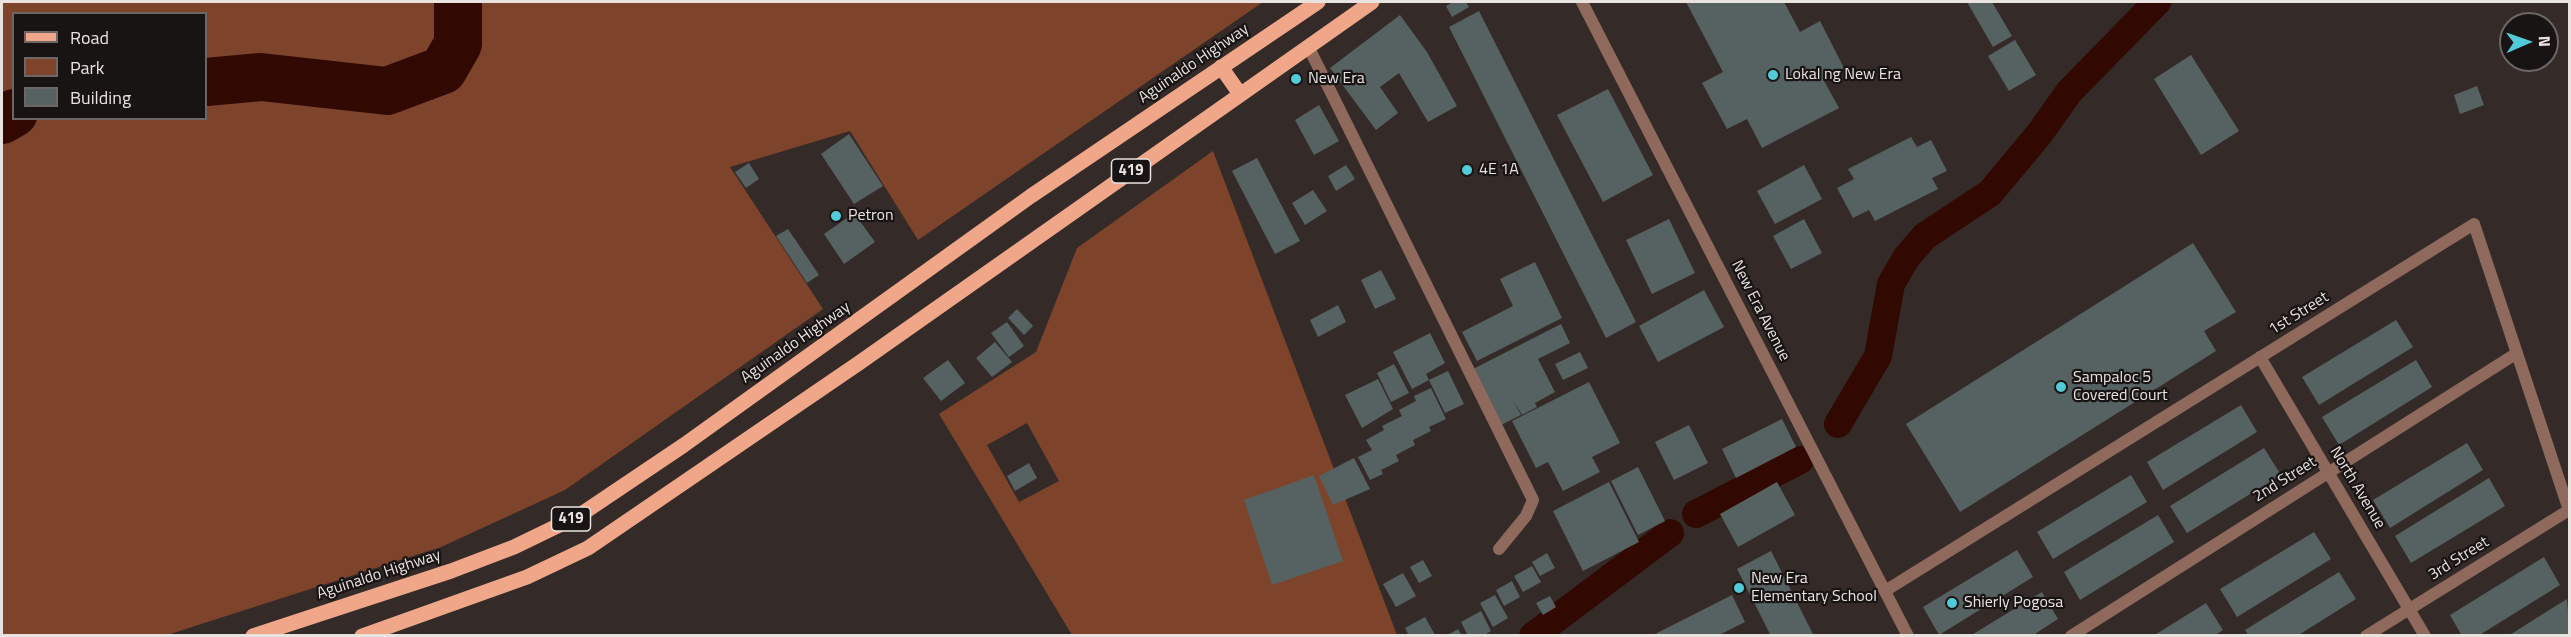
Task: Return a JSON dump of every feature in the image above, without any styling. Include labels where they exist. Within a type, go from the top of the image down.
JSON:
[{"type":"main road","name":"Aguinaldo Highway","points":[[253,636],[451,571],[514,547],[580,514],[711,425],[1031,196],[1318,2]]},
{"type":"main road","name":"419","points":[[362,636],[527,577],[588,548],[849,370],[1372,2]]},
{"type":"main road","points":[[1221,68],[1240,94]]},
{"type":"street","name":"New Era Avenue","points":[[1582,2],[1908,636]]},
{"type":"street","points":[[1308,46],[1533,500],[1526,516],[1499,549]]},
{"type":"street","name":"1st Street","points":[[1885,591],[2474,224],[2570,510]]},
{"type":"street","name":"2nd Street","points":[[2071,636],[2517,353]]},
{"type":"street","name":"North Avenue","points":[[2260,357],[2425,636]]},
{"type":"street","name":"3rd Street","points":[[2366,636],[2570,510]]},
{"type":"green space","points":[[2,2],[1263,2],[918,240],[850,131],[730,167],[823,309],[565,490],[441,547],[164,636],[2,635]]},
{"type":"green space","points":[[1213,151],[1397,635],[1072,635],[939,414],[1036,352],[1077,248]],"holes":[[[1027,423],[1059,481],[1019,502],[987,445]]]},
{"type":"building","points":[[1453,2],[1466,2],[1469,7],[1452,17],[1446,6]]},
{"type":"building","name":"Lokal ng New Era","points":[[1686,2],[1784,2],[1800,32],[1820,21],[1844,68],[1823,79],[1839,108],[1762,148],[1747,119],[1727,129],[1702,83],[1723,72]]},
{"type":"building","points":[[1967,2],[1992,2],[2012,36],[1993,47]]},
{"type":"building","points":[[1479,11],[1636,322],[1606,338],[1449,27]]},
{"type":"building","points":[[1400,15],[1427,52],[1457,106],[1428,122],[1399,73],[1380,87],[1398,113],[1376,130],[1330,68]]},
{"type":"building","points":[[2015,40],[2036,75],[2009,91],[1988,56]]},
{"type":"building","points":[[2191,55],[2239,131],[2201,155],[2154,79]]},
{"type":"building","points":[[2477,86],[2484,105],[2460,114],[2454,95]]},
{"type":"building","points":[[1608,89],[1653,175],[1603,202],[1557,115]]},
{"type":"building","points":[[1319,105],[1339,141],[1314,155],[1295,120]]},
{"type":"building","points":[[849,134],[883,186],[854,204],[821,154]]},
{"type":"building","points":[[1911,137],[1917,147],[1931,140],[1947,171],[1932,178],[1938,189],[1875,221],[1869,210],[1853,218],[1837,188],[1854,179],[1848,169]]},
{"type":"building","points":[[1257,158],[1300,241],[1275,254],[1232,171]]},
{"type":"building","points":[[749,163],[759,179],[746,188],[735,172]]},
{"type":"building","points":[[1346,165],[1355,179],[1336,191],[1328,176]]},
{"type":"building","points":[[1804,165],[1822,199],[1775,224],[1757,191]]},
{"type":"building","points":[[1313,190],[1327,211],[1305,225],[1292,203]]},
{"type":"building","points":[[854,213],[875,242],[844,264],[824,234]]},
{"type":"building","points":[[1669,219],[1695,273],[1652,294],[1626,240]]},
{"type":"building","points":[[1804,219],[1822,253],[1791,269],[1773,236]]},
{"type":"building","points":[[788,229],[819,275],[807,283],[776,236]]},
{"type":"building","name":"Sampaloc 5 Covered Court","points":[[2193,243],[2236,312],[2204,331],[2216,351],[1960,512],[1906,424]]},
{"type":"building","points":[[1535,262],[1562,318],[1477,361],[1462,332],[1513,306],[1500,279]]},
{"type":"building","points":[[1381,270],[1396,299],[1375,309],[1361,280]]},
{"type":"building","points":[[1704,290],[1724,327],[1658,362],[1639,326]]},
{"type":"building","points":[[1338,305],[1346,322],[1318,337],[1310,320]]},
{"type":"building","points":[[1017,309],[1033,326],[1024,335],[1008,318]]},
{"type":"building","points":[[2396,320],[2413,347],[2319,405],[2302,377]]},
{"type":"building","points":[[1007,322],[1024,346],[1009,357],[991,333]]},
{"type":"building","points":[[1561,324],[1570,343],[1538,359],[1555,392],[1535,403],[1537,407],[1522,415],[1513,400],[1521,415],[1501,425],[1473,369]]},
{"type":"building","points":[[1430,333],[1445,363],[1426,374],[1429,380],[1412,389],[1393,352]]},
{"type":"building","points":[[995,342],[1012,362],[992,377],[976,358]]},
{"type":"building","points":[[1580,352],[1588,368],[1563,380],[1555,364]]},
{"type":"building","points":[[948,360],[965,383],[941,401],[923,378]]},
{"type":"building","points":[[2416,360],[2432,387],[2339,445],[2322,417]]},
{"type":"building","points":[[1394,364],[1409,393],[1391,402],[1377,373]]},
{"type":"building","points":[[1448,371],[1464,404],[1445,413],[1429,380]]},
{"type":"building","points":[[1378,379],[1393,409],[1362,428],[1345,395]]},
{"type":"building","points":[[1589,382],[1620,443],[1592,457],[1600,472],[1563,491],[1548,462],[1536,468],[1512,421]]},
{"type":"building","points":[[1431,388],[1446,419],[1429,427],[1431,431],[1413,440],[1415,445],[1396,455],[1399,461],[1381,470],[1383,474],[1370,480],[1358,457],[1372,450],[1366,440],[1384,430],[1382,426],[1402,416],[1399,410],[1416,401],[1414,396]]},
{"type":"building","points":[[2241,405],[2257,432],[2163,490],[2147,462]]},
{"type":"building","points":[[1782,419],[1796,447],[1736,478],[1722,449]]},
{"type":"building","points":[[1689,425],[1708,463],[1674,480],[1655,442]]},
{"type":"building","points":[[2467,443],[2483,470],[2390,528],[2373,500]]},
{"type":"building","points":[[2264,448],[2281,475],[2187,533],[2170,506]]},
{"type":"building","points":[[1354,458],[1370,489],[1333,505],[1319,476]]},
{"type":"building","points":[[1029,463],[1037,478],[1015,491],[1007,476]]},
{"type":"building","points":[[1638,467],[1665,521],[1638,535],[1611,481]]},
{"type":"building","points":[[1314,475],[1343,561],[1272,585],[1244,500]]},
{"type":"building","points":[[2131,475],[2147,502],[2053,559],[2037,532]]},
{"type":"building","points":[[2489,478],[2505,506],[2411,563],[2395,536]]},
{"type":"building","points":[[1609,482],[1639,542],[1583,571],[1553,511]]},
{"type":"building","points":[[1777,482],[1795,515],[1738,547],[1720,514]]},
{"type":"building","points":[[2158,515],[2174,542],[2080,600],[2064,572]]},
{"type":"building","points":[[2314,532],[2331,559],[2237,617],[2220,589]]},
{"type":"building","points":[[2017,550],[2033,577],[1939,635],[1923,607]]},
{"type":"building","points":[[1771,551],[1814,636],[1771,636],[1737,569]]},
{"type":"building","points":[[1547,553],[1555,568],[1540,576],[1532,562]]},
{"type":"building","points":[[2544,557],[2560,585],[2478,636],[2462,636],[2450,615]]},
{"type":"building","points":[[1423,560],[1432,576],[1419,583],[1410,567]]},
{"type":"building","points":[[1532,566],[1541,582],[1523,592],[1514,576]]},
{"type":"building","points":[[2339,572],[2356,599],[2297,636],[2249,636],[2245,630]]},
{"type":"building","points":[[1403,573],[1416,596],[1396,607],[1383,584]]},
{"type":"building","points":[[1512,581],[1520,597],[1504,606],[1496,590]]},
{"type":"building","points":[[2042,592],[2058,619],[2032,636],[1970,636]]},
{"type":"building","points":[[1495,595],[1508,618],[1493,627],[1480,603]]},
{"type":"building","points":[[1732,595],[1745,622],[1717,636],[1651,636]]},
{"type":"building","points":[[1550,596],[1556,607],[1543,615],[1536,603]]},
{"type":"building","points":[[2567,599],[2570,636],[2508,636],[2554,607]]},
{"type":"building","points":[[2206,603],[2223,630],[2214,636],[2153,636]]},
{"type":"building","points":[[1481,611],[1491,631],[1483,636],[1468,636],[1461,622]]},
{"type":"building","points":[[1425,617],[1435,635],[1409,636],[1405,628]]},
{"type":"building","points":[[1458,629],[1462,636],[1446,636]]},
{"type":"waterway","points":[[207,82],[261,77],[387,91],[443,70],[458,44],[458,2]]},
{"type":"waterway","points":[[1838,424],[1878,356],[1891,284],[1906,258],[1925,236],[1990,193],[2040,133],[2069,92],[2157,2]]},
{"type":"waterway","points":[[2,120],[12,114]]},
{"type":"waterway","points":[[1696,514],[1800,460]]},
{"type":"waterway","points":[[1533,636],[1670,533]]},
{"type":"place","name":"Lokal ng New Era","points":[[1773,75]]},
{"type":"place","name":"New Era","points":[[1296,79]]},
{"type":"place","name":"4E 1A","points":[[1467,170]]},
{"type":"place","name":"Petron","points":[[836,216]]},
{"type":"place","name":"Sampaloc 5 Covered Court","points":[[2061,387]]},
{"type":"place","name":"New Era Elementary School","points":[[1739,588]]},
{"type":"place","name":"Shierly Pogosa","points":[[1952,603]]}]
